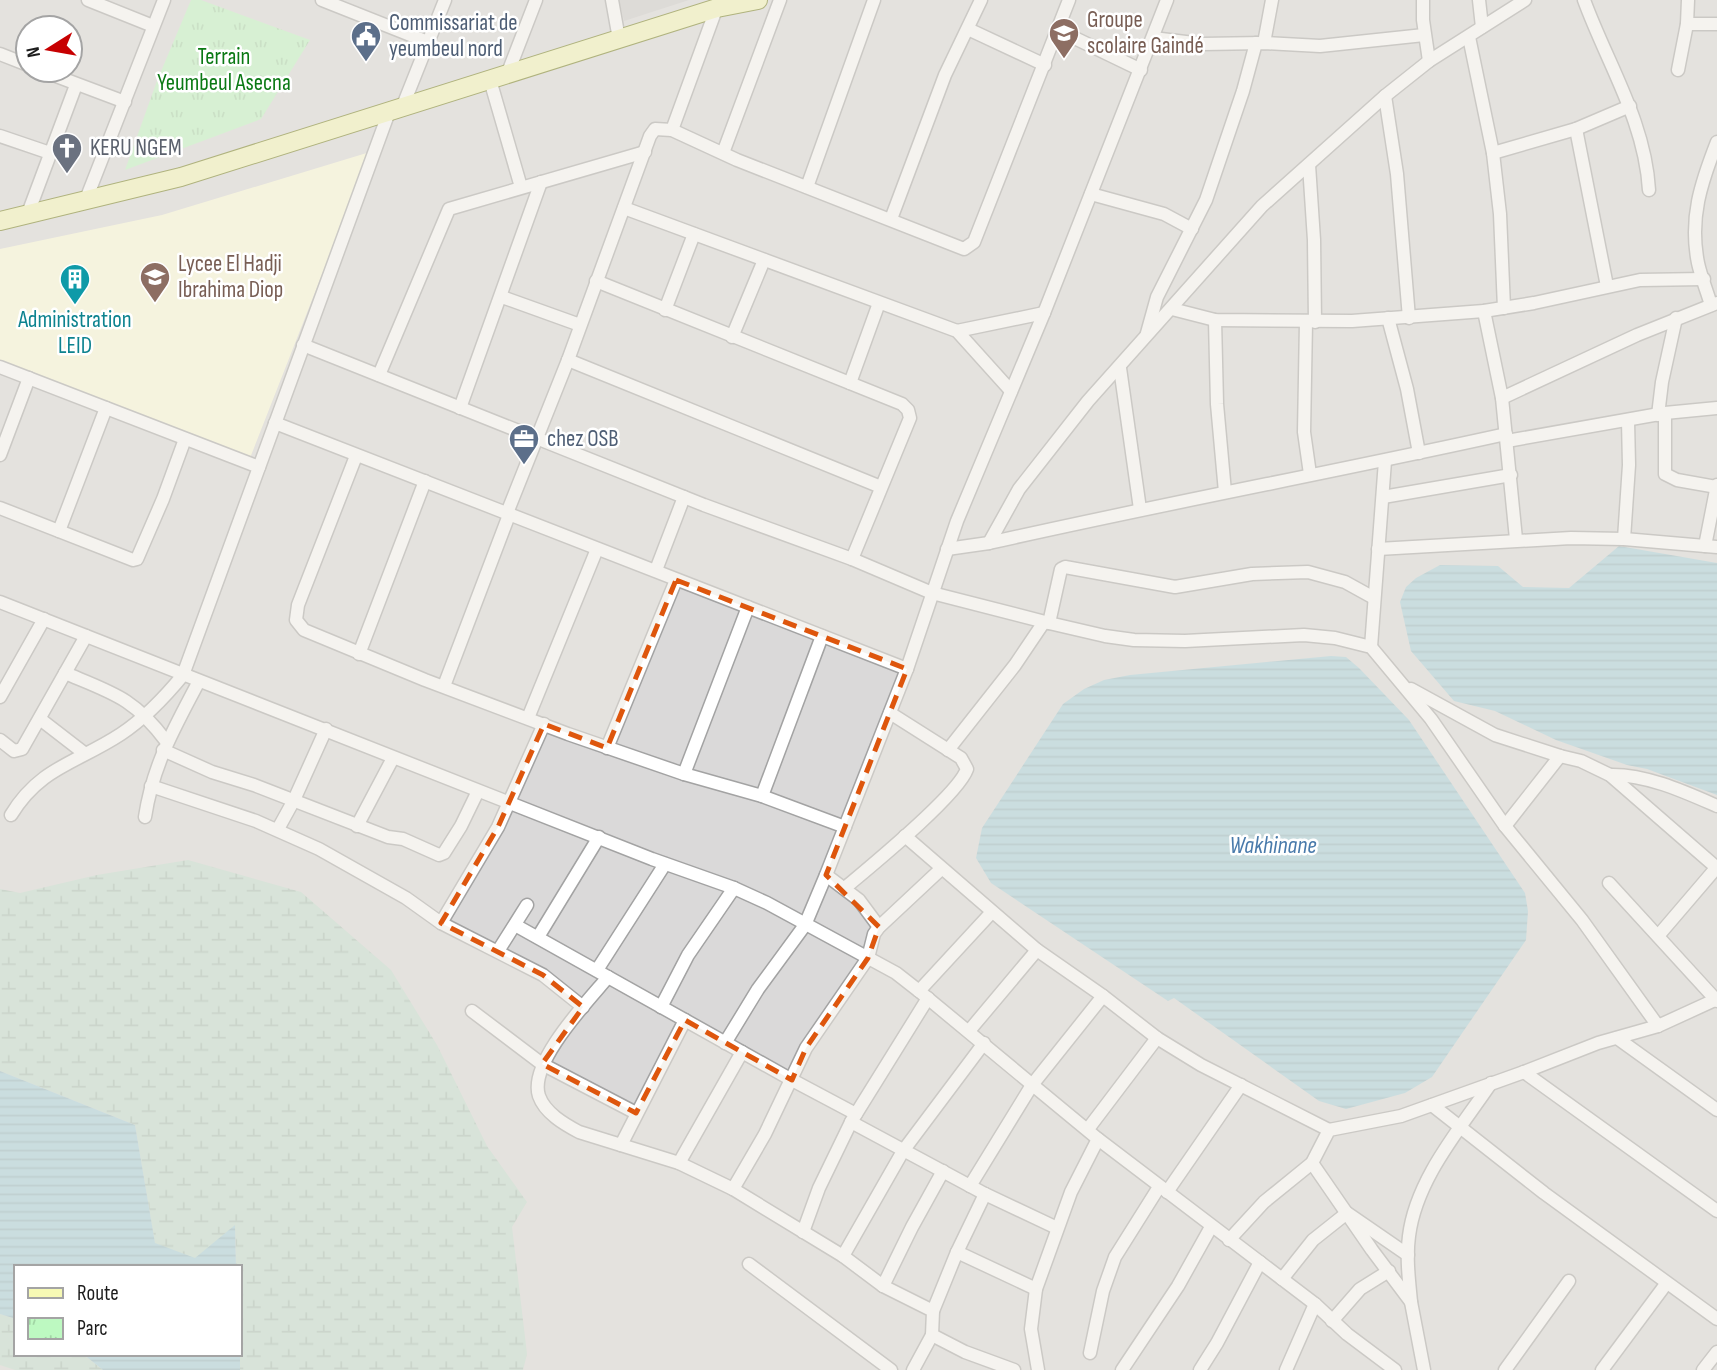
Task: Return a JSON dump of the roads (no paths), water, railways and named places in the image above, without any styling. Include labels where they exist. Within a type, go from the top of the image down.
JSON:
[{"type":"main road","points":[[0,221],[181,177],[499,78],[718,4],[758,0]]},
{"type":"street","points":[[88,0],[153,26]]},
{"type":"street","points":[[85,202],[163,0]]},
{"type":"street","points":[[322,0],[428,42]]},
{"type":"street","points":[[10,815],[26,791],[40,779],[119,735],[146,715],[183,675],[303,345],[396,110],[428,42],[444,0]]},
{"type":"street","points":[[521,187],[499,78],[536,0]]},
{"type":"street","points":[[612,0],[619,39]]},
{"type":"street","points":[[723,153],[780,0]]},
{"type":"street","points":[[807,187],[874,0]]},
{"type":"street","points":[[891,219],[945,75],[981,0]]},
{"type":"street","points":[[725,1042],[758,989],[805,925],[907,669],[947,550],[1167,0]]},
{"type":"street","points":[[1147,334],[1157,297],[1192,229],[1219,164],[1272,0]]},
{"type":"street","points":[[1423,0],[1424,35],[1429,61]]},
{"type":"street","points":[[1479,0],[1482,27]]},
{"type":"street","points":[[989,543],[1013,499],[1088,401],[1262,206],[1385,96],[1429,61],[1525,0]]},
{"type":"street","points":[[1584,0],[1598,39],[1630,106],[1643,147],[1649,190]]},
{"type":"street","points":[[1678,70],[1687,24],[1688,0]]},
{"type":"street","points":[[444,686],[650,136],[655,129],[672,130],[964,249],[971,245],[1045,65],[1066,1]]},
{"type":"street","points":[[672,130],[718,4]]},
{"type":"street","points":[[1687,24],[1717,24]]},
{"type":"street","points":[[968,29],[1045,65]]},
{"type":"street","points":[[1058,30],[1141,70]]},
{"type":"street","points":[[1153,38],[1202,44],[1320,46],[1424,35]]},
{"type":"street","points":[[1469,37],[1493,153],[1500,214],[1504,308]]},
{"type":"street","points":[[27,216],[76,85],[125,102]]},
{"type":"street","points":[[1385,96],[1397,174],[1409,318]]},
{"type":"street","points":[[1493,153],[1576,128],[1630,106]]},
{"type":"street","points":[[1576,128],[1607,286]]},
{"type":"street","points":[[0,135],[50,153]]},
{"type":"street","points":[[1502,397],[1676,318],[1714,304],[1697,256],[1697,204],[1717,142]]},
{"type":"street","points":[[379,375],[449,209],[645,152]]},
{"type":"street","points":[[1309,165],[1314,240],[1304,416],[1310,474]]},
{"type":"street","points":[[460,408],[541,182]]},
{"type":"street","points":[[1091,194],[1164,214],[1192,229]]},
{"type":"street","points":[[624,208],[957,331],[1011,391]]},
{"type":"street","points":[[665,310],[694,234]]},
{"type":"street","points":[[732,337],[764,260]]},
{"type":"street","points":[[1172,309],[1215,320],[1311,322],[1409,318],[1484,312],[1640,280],[1704,279]]},
{"type":"street","points":[[596,281],[902,404],[908,410],[910,418],[852,559]]},
{"type":"street","points":[[502,297],[580,326]]},
{"type":"street","points":[[850,383],[879,303]]},
{"type":"street","points":[[1484,312],[1502,397],[1516,540]]},
{"type":"street","points":[[957,331],[1044,313]]},
{"type":"street","points":[[1388,318],[1407,389],[1419,453]]},
{"type":"street","points":[[1378,549],[1516,540],[1624,539],[1711,547],[1717,487],[1677,480],[1665,474],[1662,382],[1676,318]]},
{"type":"street","points":[[1215,320],[1217,404],[1225,492]]},
{"type":"street","points":[[303,345],[684,497],[852,559],[932,593],[1046,623],[1135,640],[1185,641],[1304,635],[1335,638],[1371,647],[1406,687],[1506,826],[1582,920],[1658,1026]]},
{"type":"street","points":[[568,360],[881,487]]},
{"type":"street","points":[[0,367],[259,467]]},
{"type":"street","points":[[1120,368],[1140,509]]},
{"type":"street","points":[[0,455],[29,378]]},
{"type":"street","points":[[59,531],[106,408]]},
{"type":"street","points":[[947,550],[1419,453],[1661,414],[1717,408]]},
{"type":"street","points":[[1624,539],[1629,465],[1628,421]]},
{"type":"street","points":[[275,424],[907,669]]},
{"type":"street","points":[[0,508],[133,560],[137,559],[159,510],[185,439]]},
{"type":"street","points":[[356,456],[298,605],[296,620],[304,630],[359,654],[607,748],[762,796],[845,827]]},
{"type":"street","points":[[1371,647],[1385,461]]},
{"type":"street","points":[[1383,497],[1511,475]]},
{"type":"street","points":[[359,654],[425,481]]},
{"type":"street","points":[[656,570],[684,497]]},
{"type":"street","points":[[528,718],[597,549]]},
{"type":"street","points":[[948,750],[1046,623],[1060,569],[1065,567],[1175,587],[1252,574],[1308,572],[1345,582],[1374,598]]},
{"type":"street","points":[[607,748],[676,580]]},
{"type":"street","points":[[1,604],[326,729],[393,758],[665,864],[734,888],[896,973],[1098,1139],[1315,1304],[1332,1321],[1395,1370]]},
{"type":"street","points":[[684,774],[748,607]]},
{"type":"street","points":[[0,697],[44,619]]},
{"type":"street","points":[[0,740],[14,751],[21,750],[86,636]]},
{"type":"street","points":[[762,796],[822,636]]},
{"type":"street","points":[[65,673],[117,695],[146,715],[164,746],[212,772],[294,800],[387,837],[403,839],[435,854],[442,854],[461,826],[478,790]]},
{"type":"street","points":[[145,817],[151,786],[164,746],[198,681]]},
{"type":"street","points":[[1406,687],[1495,735],[1581,761],[1610,775],[1717,867],[1658,936]]},
{"type":"street","points":[[846,887],[905,836],[964,777],[967,768],[948,750],[890,713]]},
{"type":"street","points":[[40,719],[84,753]]},
{"type":"street","points":[[442,923],[488,845],[544,724]]},
{"type":"street","points":[[278,829],[326,729]]},
{"type":"street","points":[[1506,826],[1560,756]]},
{"type":"street","points":[[357,826],[393,758]]},
{"type":"street","points":[[1610,775],[1637,778],[1717,806]]},
{"type":"street","points":[[151,786],[278,829],[319,849],[406,898],[442,923],[543,975],[583,1007]]},
{"type":"street","points":[[905,836],[1037,950],[1157,1038],[1201,1065],[1329,1129],[1401,1116],[1598,1043],[1658,1026],[1717,1000],[1609,883]]},
{"type":"street","points":[[538,937],[599,838]]},
{"type":"street","points":[[665,864],[583,1007],[542,1064],[539,1097],[553,1115],[579,1132],[679,1163],[733,1189],[843,1256],[883,1286],[933,1311]]},
{"type":"street","points":[[733,1189],[765,1134],[806,1048],[868,958],[874,934],[941,869]]},
{"type":"street","points":[[826,875],[846,887],[879,927]]},
{"type":"street","points":[[661,1007],[699,937],[734,888]]},
{"type":"street","points":[[498,951],[527,905]]},
{"type":"street","points":[[803,1232],[825,1176],[853,1118],[923,994],[991,913]]},
{"type":"street","points":[[515,925],[792,1080],[903,1152],[1057,1228]]},
{"type":"street","points":[[969,1031],[1037,950]]},
{"type":"street","points":[[970,1186],[1032,1085],[1103,996]]},
{"type":"street","points":[[472,1011],[542,1064],[636,1113]]},
{"type":"street","points":[[621,1145],[685,1020]]},
{"type":"street","points":[[1088,1129],[1157,1038]]},
{"type":"street","points":[[1617,1038],[1717,1110]]},
{"type":"street","points":[[843,1256],[903,1152],[984,1043]]},
{"type":"street","points":[[679,1163],[742,1052]]},
{"type":"street","points":[[1524,1072],[1717,1211]]},
{"type":"street","points":[[1424,1370],[1411,1302],[1409,1234],[1417,1205],[1432,1173],[1491,1083]]},
{"type":"street","points":[[1090,1353],[1103,1291],[1115,1257],[1241,1085]]},
{"type":"street","points":[[1432,1105],[1544,1193],[1717,1319]]},
{"type":"street","points":[[1229,1240],[1264,1202],[1312,1163],[1329,1129]]},
{"type":"street","points":[[1038,1370],[1031,1329],[1036,1289],[1071,1192],[1098,1139]]},
{"type":"street","points":[[1312,1163],[1411,1302]]},
{"type":"street","points":[[883,1286],[943,1171]]},
{"type":"street","points":[[913,1370],[932,1335],[933,1311],[985,1194]]},
{"type":"street","points":[[1347,1213],[1408,1255]]},
{"type":"street","points":[[1282,1279],[1313,1240],[1347,1213]]},
{"type":"street","points":[[1122,1370],[1178,1286],[1211,1227]]},
{"type":"street","points":[[957,1252],[1036,1289]]},
{"type":"street","points":[[1200,1370],[1260,1262]]},
{"type":"street","points":[[749,1264],[891,1370]]},
{"type":"street","points":[[1332,1321],[1360,1289],[1389,1271]]},
{"type":"street","points":[[1505,1370],[1569,1281]]},
{"type":"street","points":[[1602,1370],[1666,1284]]},
{"type":"street","points":[[1286,1370],[1315,1304]]},
{"type":"street","points":[[932,1335],[965,1352],[1014,1370]]},
{"type":"street","points":[[1703,1370],[1717,1352]]},
{"type":"water","points":[[1619,546],[1717,563],[1717,795],[1556,740],[1495,711],[1454,701],[1411,651],[1400,602],[1406,587],[1416,578],[1440,565],[1498,566],[1523,587],[1569,588]]},
{"type":"water","name":"Wakhinane","points":[[1331,656],[1346,657],[1409,720],[1525,893],[1528,911],[1526,940],[1432,1077],[1405,1093],[1346,1109],[1319,1101],[1174,998],[1168,1001],[991,883],[976,858],[982,828],[1063,704],[1084,689],[1104,680],[1130,675]]},
{"type":"water","points":[[0,1071],[135,1125],[155,1243],[195,1258],[235,1225],[236,1265],[14,1265],[14,1318],[0,1314]]},
{"type":"water","points":[[86,1356],[240,1356],[240,1370],[103,1370]]},
{"type":"place","name":"Groupe scolaire Gaindé","points":[[1064,60]]},
{"type":"place","name":"Commissariat de yeumbeul nord","points":[[366,63]]},
{"type":"place","name":"KERU NGEM","points":[[67,175]]},
{"type":"place","name":"Lycee El Hadji Ibrahima Diop","points":[[155,304]]},
{"type":"place","name":"Administration LEID","points":[[75,306]]},
{"type":"place","name":"chez OSB","points":[[524,466]]},
{"type":"park label","name":"Terrain Yeumbeul Asecna","points":[[224,70]]}]
